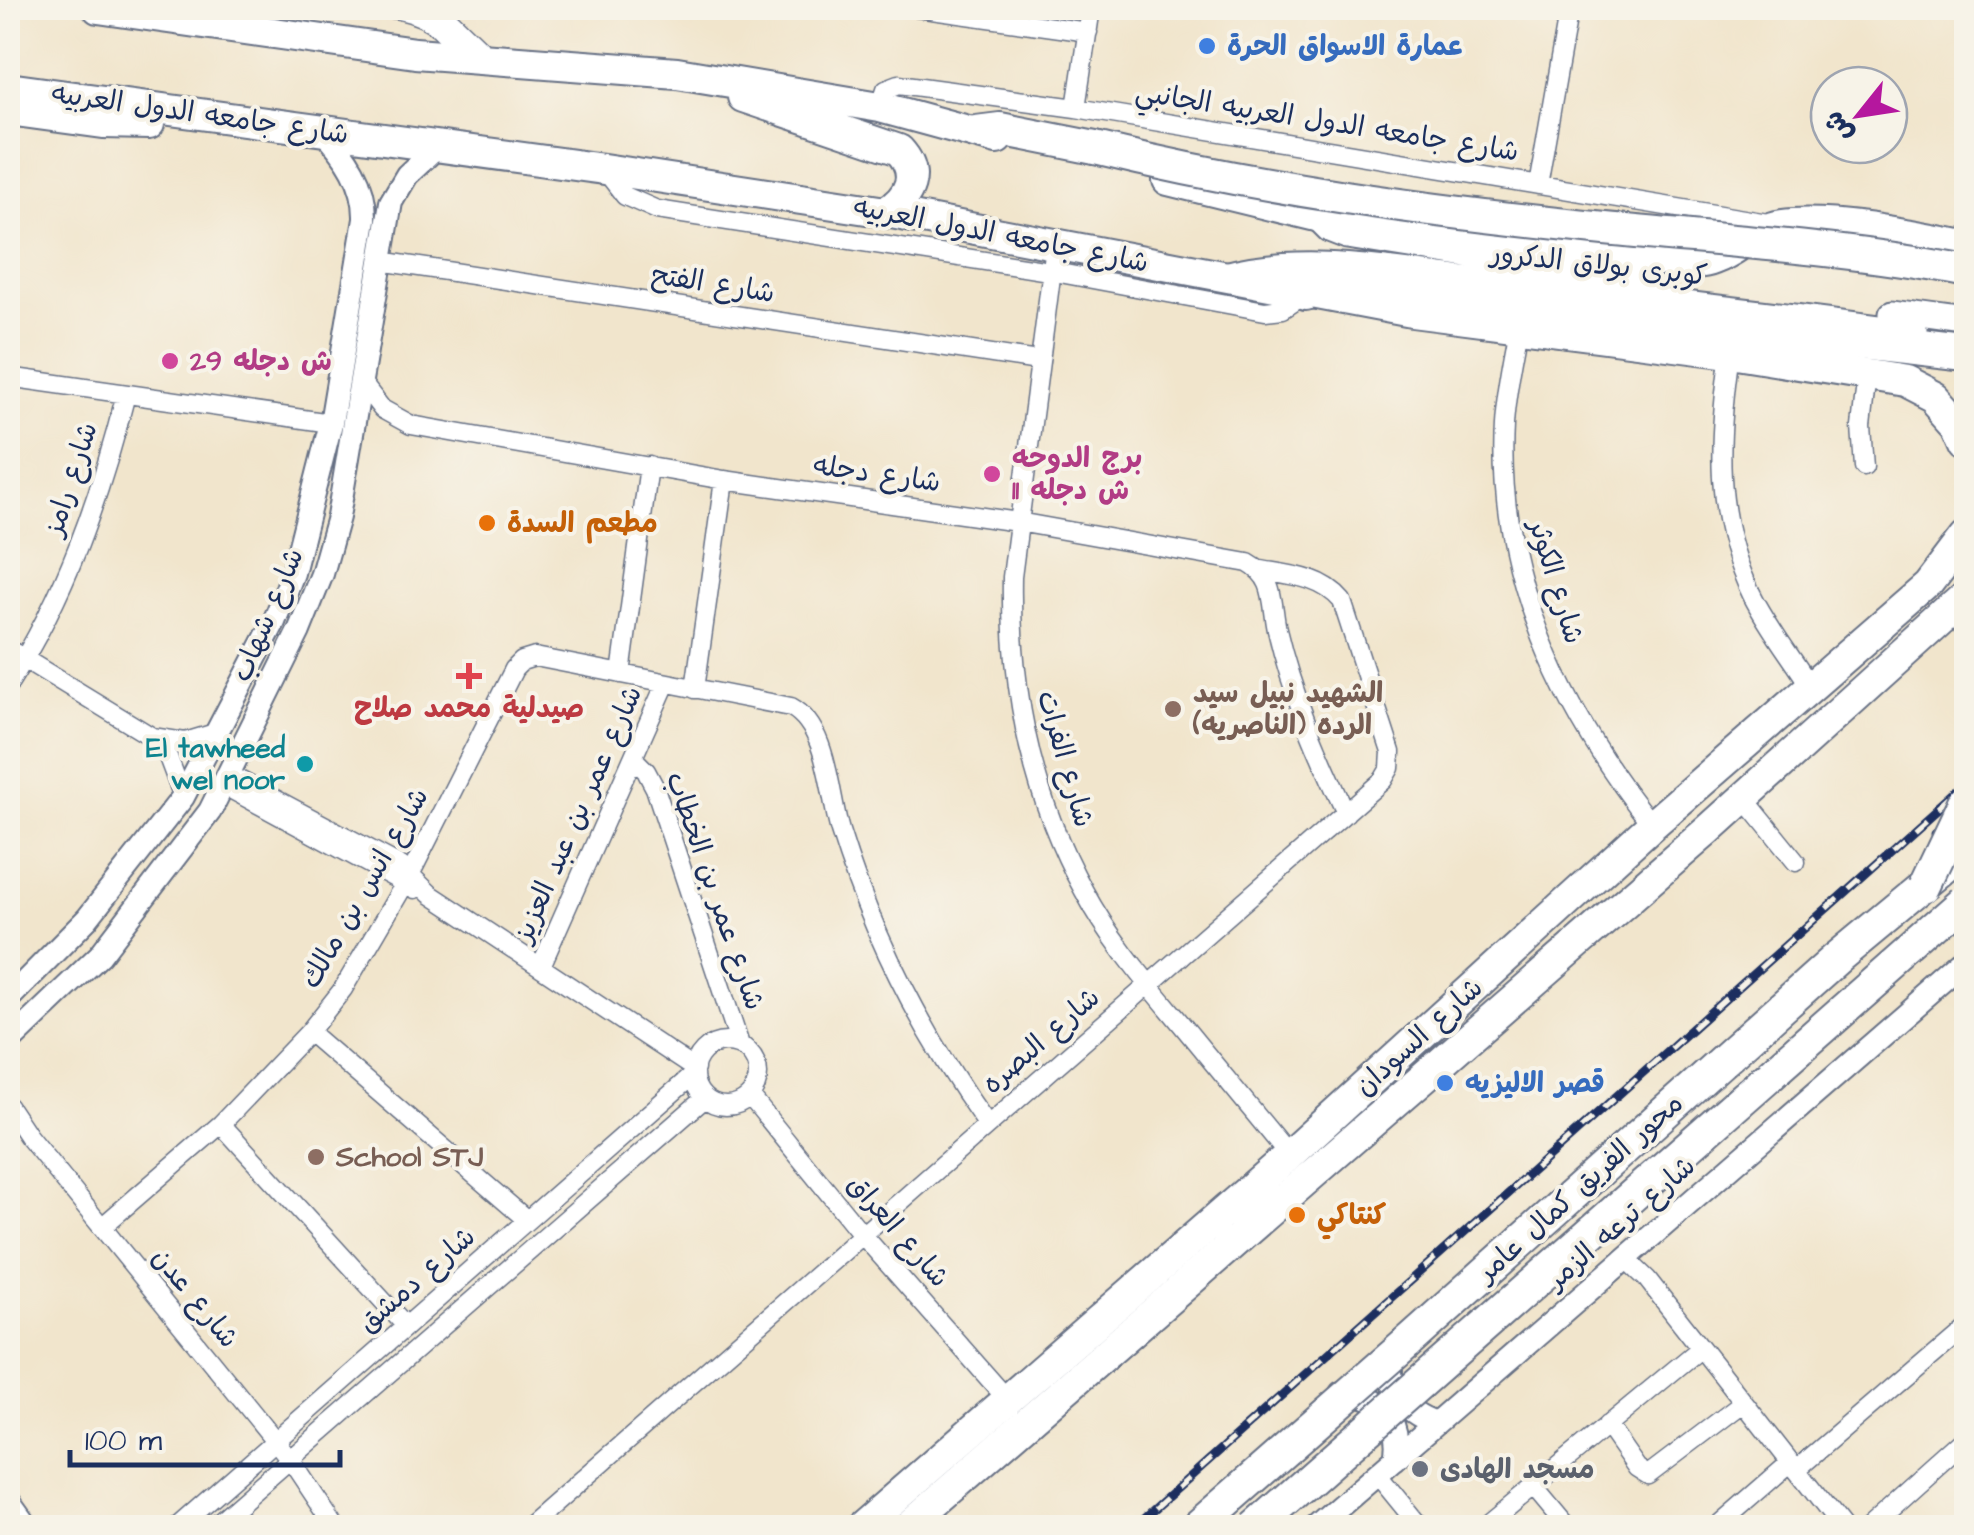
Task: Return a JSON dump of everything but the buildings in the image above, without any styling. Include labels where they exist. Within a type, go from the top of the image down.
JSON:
[{"type":"highway","points":[[976,132],[1000,130],[1310,193],[1447,212],[1832,252],[1966,271]]},
{"type":"highway","points":[[1306,294],[1322,288],[1355,286],[1630,298],[1966,356]]},
{"type":"highway","points":[[1926,886],[1966,802]]},
{"type":"highway","name":"محور الفريق كمال عامر","points":[[1196,1528],[1836,958],[1966,851]]},
{"type":"highway","name":"محور الفريق كمال عامر","points":[[1255,1528],[1966,902]]},
{"type":"main road","points":[[98,8],[415,53],[677,73],[880,108],[1316,216],[1700,263],[1718,258],[1751,235],[1780,225],[1812,223],[1966,245]]},
{"type":"main road","points":[[677,73],[899,150],[910,166],[911,184],[904,199],[886,212]]},
{"type":"main road","name":"شارع جامعه الدول العربيه","points":[[8,88],[604,168],[886,212],[1052,259],[1225,276],[1306,294],[1867,374],[1906,381],[1936,396],[1966,439]]},
{"type":"main road","points":[[8,110],[124,124],[164,123],[204,114]]},
{"type":"main road","name":"كوبرى بولاق الدكرور","points":[[1316,216],[1329,229],[1347,236],[1630,298],[1966,324]]},
{"type":"main road","name":"كوبرى بولاق الدكرور","points":[[1225,276],[1267,266],[1331,266],[1630,298],[1966,342]]},
{"type":"main road","name":"شارع السودان","points":[[906,1528],[1017,1409],[1652,824],[1928,586],[1966,536]]},
{"type":"main road","points":[[1466,1041],[1480,1009],[1511,978],[1936,600],[1966,567]]},
{"type":"main road","name":"شارع السودان","points":[[860,1528],[1017,1409],[1466,1041],[1966,597]]},
{"type":"street","points":[[387,8],[431,21],[476,58]]},
{"type":"street","points":[[438,8],[476,58]]},
{"type":"street","points":[[917,8],[1088,32]]},
{"type":"street","points":[[1076,108],[1091,8]]},
{"type":"street","points":[[1538,185],[1569,8]]},
{"type":"street","name":"شارع جامعه الدول العربيه الجانبي","points":[[880,108],[886,89],[899,84],[1076,108],[1780,225]]},
{"type":"street","points":[[322,130],[346,160],[365,199],[376,194],[391,202]]},
{"type":"street","name":"شارع شهاب","points":[[8,1043],[100,955],[210,811],[299,631],[322,574],[338,517],[391,202],[406,175],[438,146]]},
{"type":"street","points":[[604,168],[616,188],[646,207],[1052,259],[1265,311],[1283,309],[1306,294]]},
{"type":"street","name":"شارع شهاب","points":[[8,999],[87,919],[183,798],[274,622],[293,573],[331,423],[362,240],[365,199]]},
{"type":"street","name":"شارع الفرات","points":[[1052,259],[1018,522],[1010,632],[1015,686],[1035,776],[1060,845],[1114,940],[1289,1155]]},
{"type":"street","name":"شارع الفتح","points":[[380,262],[1038,361]]},
{"type":"street","name":"شارع الكوثر","points":[[1520,326],[1507,388],[1503,460],[1516,566],[1543,643],[1578,717],[1615,777],[1652,824]]},
{"type":"street","points":[[1730,352],[1719,462],[1728,528],[1754,598],[1810,686]]},
{"type":"street","points":[[1864,466],[1861,427],[1867,374]]},
{"type":"street","points":[[8,377],[331,423]]},
{"type":"street","name":"شارع دجله","points":[[362,383],[382,409],[412,425],[724,480],[1018,522],[1248,563],[1261,570]]},
{"type":"street","name":"شارع رامز","points":[[8,685],[58,596],[86,530],[109,463],[126,394]]},
{"type":"street","points":[[621,674],[649,466]]},
{"type":"street","points":[[695,688],[724,480]]},
{"type":"street","points":[[1261,570],[1270,582],[1276,628],[1295,691],[1346,813]]},
{"type":"street","name":"شارع البصره","points":[[527,1528],[1383,780],[1390,768],[1390,752],[1347,610],[1334,592],[1322,584],[1261,570]]},
{"type":"street","points":[[8,649],[152,737],[168,757],[183,798]]},
{"type":"street","name":"شارع انس بن مالك","points":[[102,1226],[221,1124],[343,989],[407,879],[514,669],[535,657],[791,708],[810,721],[854,878],[880,943],[946,1067],[987,1124]]},
{"type":"street","name":"شارع عمر بن عبد العزيز","points":[[541,966],[666,683]]},
{"type":"street","points":[[152,737],[186,742],[218,732]]},
{"type":"street","name":"شارع عمر بن الخطاب","points":[[633,758],[655,788],[740,1046]]},
{"type":"street","points":[[225,779],[407,879],[695,1071]]},
{"type":"street","points":[[1744,798],[1796,862]]},
{"type":"street","name":"شارع ترعه الزمر","points":[[1315,1528],[1966,964]]},
{"type":"street","points":[[308,1032],[527,1220]]},
{"type":"street","points":[[717,1044],[740,1046],[750,1052],[758,1074],[750,1096],[736,1105],[719,1106],[704,1098],[697,1087],[695,1071],[699,1058],[717,1044]]},
{"type":"street","name":"شارع دمشق","points":[[176,1528],[695,1071]]},
{"type":"street","name":"شارع العراق","points":[[750,1096],[861,1234],[1017,1409]]},
{"type":"street","name":"شارع دمشق","points":[[211,1528],[704,1098]]},
{"type":"street","name":"شارع عدن","points":[[8,1106],[28,1136],[290,1459],[336,1528]]},
{"type":"street","points":[[221,1124],[406,1326]]},
{"type":"street","points":[[1626,1259],[1647,1279],[1842,1528]]},
{"type":"street","points":[[1715,1528],[1966,1324]]},
{"type":"street","points":[[1395,1342],[1390,1362],[1396,1392],[1416,1415],[1436,1424]]},
{"type":"street","points":[[1482,1528],[1701,1348]]},
{"type":"street","points":[[1339,1393],[1370,1398],[1386,1410],[1395,1428],[1386,1466],[1422,1528]]},
{"type":"street","points":[[1608,1425],[1637,1468],[1648,1476],[1743,1402]]},
{"type":"street","points":[[1868,1528],[1966,1440]]},
{"type":"street","points":[[1533,1486],[1568,1528]]},
{"type":"street","points":[[8,1500],[28,1528]]},
{"type":"railway","points":[[1133,1528],[1966,784]]},
{"type":"railway","points":[[1936,831],[1966,805]]},
{"type":"place","name":"عمارة الاسواق الحرة","points":[[1207,46]]},
{"type":"place","name":"29 ش دجله","points":[[170,361]]},
{"type":"place","name":"برج الدوحه 11 ش دجله","points":[[992,474]]},
{"type":"place","name":"مطعم السدة","points":[[487,523]]},
{"type":"place","name":"صيدلية محمد صلاح","points":[[469,676]]},
{"type":"place","name":"الشهيد نبيل سيد الرده (الناصريه)","points":[[1173,709]]},
{"type":"place","name":"El tawheed wel noor","points":[[305,764]]},
{"type":"place","name":"قصر الاليزيه","points":[[1445,1083]]},
{"type":"place","name":"School STJ","points":[[316,1157]]},
{"type":"place","name":"كنتاكي","points":[[1297,1215]]},
{"type":"place","name":"مسجد الهادى","points":[[1420,1469]]}]
